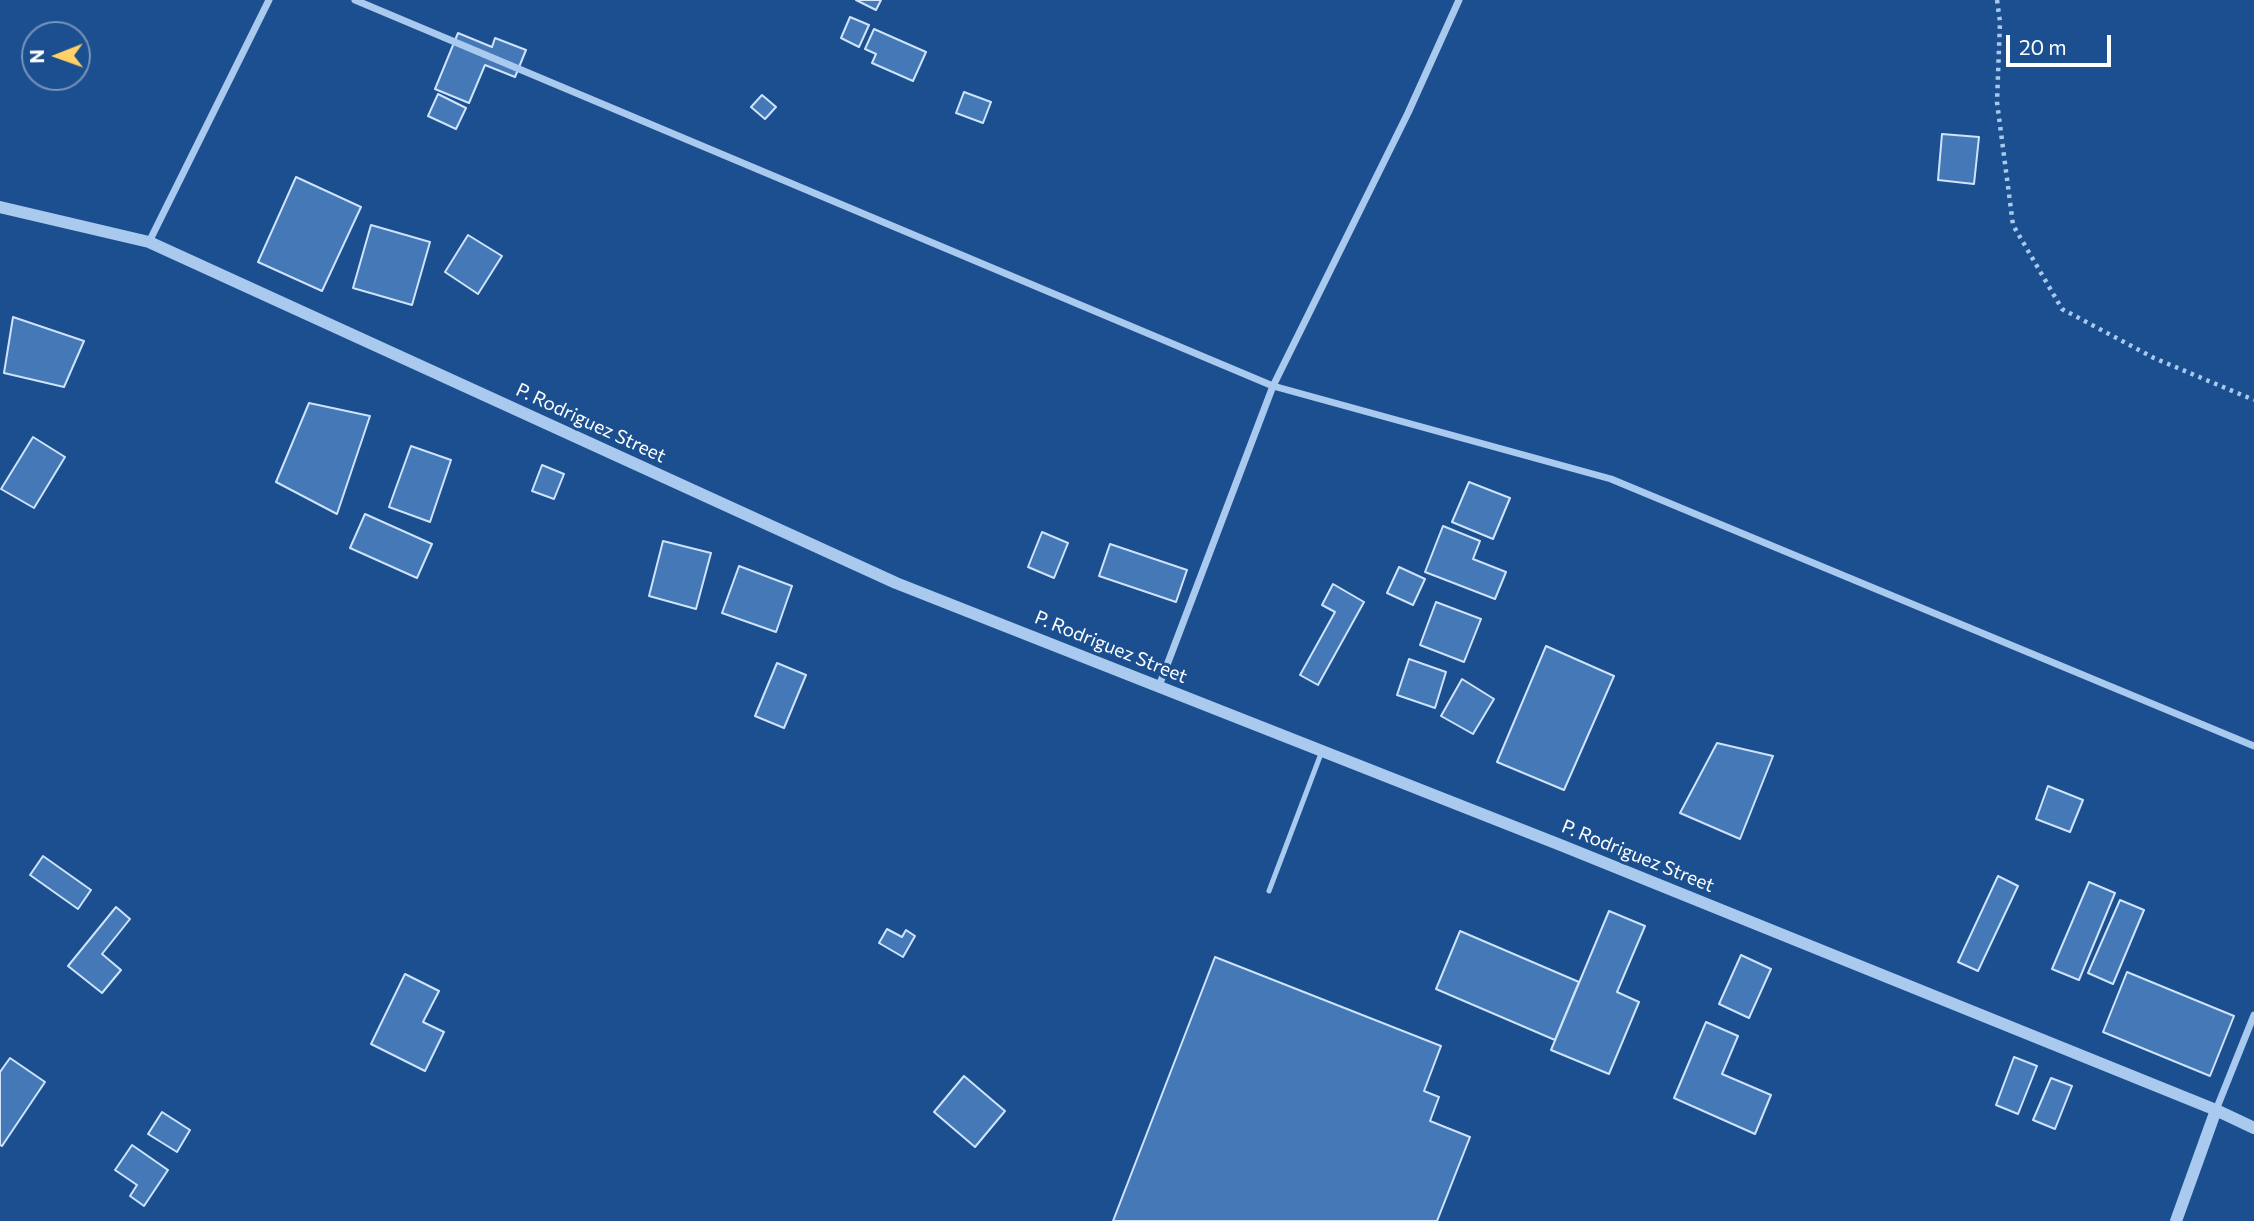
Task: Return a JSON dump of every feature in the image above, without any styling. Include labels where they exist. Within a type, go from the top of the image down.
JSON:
[{"type":"street","points":[[149,242],[269,0]]},
{"type":"street","points":[[355,0],[1273,386],[1611,478],[2254,746]]},
{"type":"street","points":[[1159,686],[1273,386],[1408,113],[1459,0]]},
{"type":"street","name":"P. Rodriguez Street","points":[[0,207],[149,242],[896,583],[1322,751],[2216,1110],[2254,1128]]},
{"type":"street","points":[[2176,1221],[2254,1015]]},
{"type":"lane","points":[[1269,891],[1322,751]]},
{"type":"path","points":[[1997,0],[2000,22],[1997,102],[2013,225],[2062,310],[2154,358],[2254,400]]},
{"type":"building","points":[[856,0],[881,0],[876,10]]},
{"type":"building","points":[[850,17],[869,25],[859,47],[841,38]]},
{"type":"building","points":[[874,29],[926,52],[913,81],[872,63],[876,54],[865,49]]},
{"type":"building","points":[[458,33],[492,47],[495,38],[526,50],[515,77],[485,65],[469,103],[435,89]]},
{"type":"building","points":[[964,92],[991,102],[983,123],[956,113]]},
{"type":"building","points":[[438,94],[466,108],[456,129],[428,116]]},
{"type":"building","points":[[762,95],[776,107],[765,119],[751,107]]},
{"type":"building","points":[[1942,134],[1979,137],[1974,184],[1938,180]]},
{"type":"building","points":[[296,177],[361,207],[322,291],[258,262]]},
{"type":"building","points":[[371,225],[430,242],[412,305],[353,288]]},
{"type":"building","points":[[468,235],[502,256],[478,294],[445,272]]},
{"type":"building","points":[[13,317],[84,341],[64,387],[4,373]]},
{"type":"building","points":[[309,403],[370,416],[337,514],[276,482]]},
{"type":"building","points":[[33,437],[65,457],[34,508],[1,489]]},
{"type":"building","points":[[411,446],[451,460],[430,522],[389,507]]},
{"type":"building","points":[[542,465],[564,474],[554,499],[532,491]]},
{"type":"building","points":[[1469,482],[1510,498],[1493,539],[1452,522]]},
{"type":"building","points":[[365,514],[432,544],[417,578],[350,548]]},
{"type":"building","points":[[1443,526],[1480,541],[1473,559],[1506,572],[1495,599],[1425,572]]},
{"type":"building","points":[[1042,532],[1068,543],[1054,578],[1028,567]]},
{"type":"building","points":[[663,541],[711,553],[696,609],[649,596]]},
{"type":"building","points":[[1110,544],[1187,570],[1176,602],[1099,576]]},
{"type":"building","points":[[739,566],[792,586],[776,632],[722,613]]},
{"type":"building","points":[[1399,567],[1425,579],[1413,605],[1387,593]]},
{"type":"building","points":[[1333,584],[1364,602],[1318,685],[1300,675],[1335,612],[1322,605]]},
{"type":"building","points":[[1436,602],[1481,619],[1464,662],[1420,645]]},
{"type":"building","points":[[1546,646],[1614,676],[1564,790],[1497,762]]},
{"type":"building","points":[[1409,659],[1446,672],[1435,708],[1397,695]]},
{"type":"building","points":[[777,663],[806,675],[784,728],[755,716]]},
{"type":"building","points":[[1462,679],[1494,699],[1473,734],[1441,716]]},
{"type":"building","points":[[1717,743],[1773,756],[1740,839],[1680,813]]},
{"type":"building","points":[[2048,786],[2083,800],[2070,832],[2036,819]]},
{"type":"building","points":[[43,856],[91,890],[78,909],[30,875]]},
{"type":"building","points":[[1998,876],[2018,886],[1978,971],[1958,962]]},
{"type":"building","points":[[2089,882],[2115,893],[2079,980],[2052,969]]},
{"type":"building","points":[[2120,900],[2144,910],[2113,984],[2088,973]]},
{"type":"building","points":[[116,907],[130,919],[102,954],[121,970],[102,993],[68,966]]},
{"type":"building","points":[[1609,911],[1645,926],[1617,992],[1639,1002],[1609,1074],[1551,1050]]},
{"type":"building","points":[[887,929],[902,937],[906,930],[915,936],[903,957],[879,943]]},
{"type":"building","points":[[1460,931],[1579,982],[1555,1040],[1436,989]]},
{"type":"building","points":[[1741,955],[1771,969],[1749,1018],[1719,1004]]},
{"type":"building","points":[[1215,957],[1441,1046],[1424,1091],[1439,1097],[1430,1121],[1470,1137],[1437,1221],[1113,1221]]},
{"type":"building","points":[[2127,972],[2234,1016],[2210,1076],[2103,1032]]},
{"type":"building","points":[[405,974],[439,991],[423,1022],[444,1032],[425,1071],[371,1044]]},
{"type":"building","points":[[1706,1022],[1738,1036],[1722,1074],[1771,1095],[1755,1134],[1674,1098]]},
{"type":"building","points":[[2014,1057],[2037,1066],[2018,1114],[1996,1105]]},
{"type":"building","points":[[10,1058],[45,1082],[2,1146],[0,1072]]},
{"type":"building","points":[[964,1076],[1005,1111],[975,1147],[934,1112]]},
{"type":"building","points":[[2051,1078],[2072,1086],[2055,1129],[2033,1120]]},
{"type":"building","points":[[162,1112],[190,1130],[177,1152],[148,1134]]},
{"type":"building","points":[[132,1145],[168,1170],[144,1206],[130,1196],[137,1185],[115,1170]]}]
